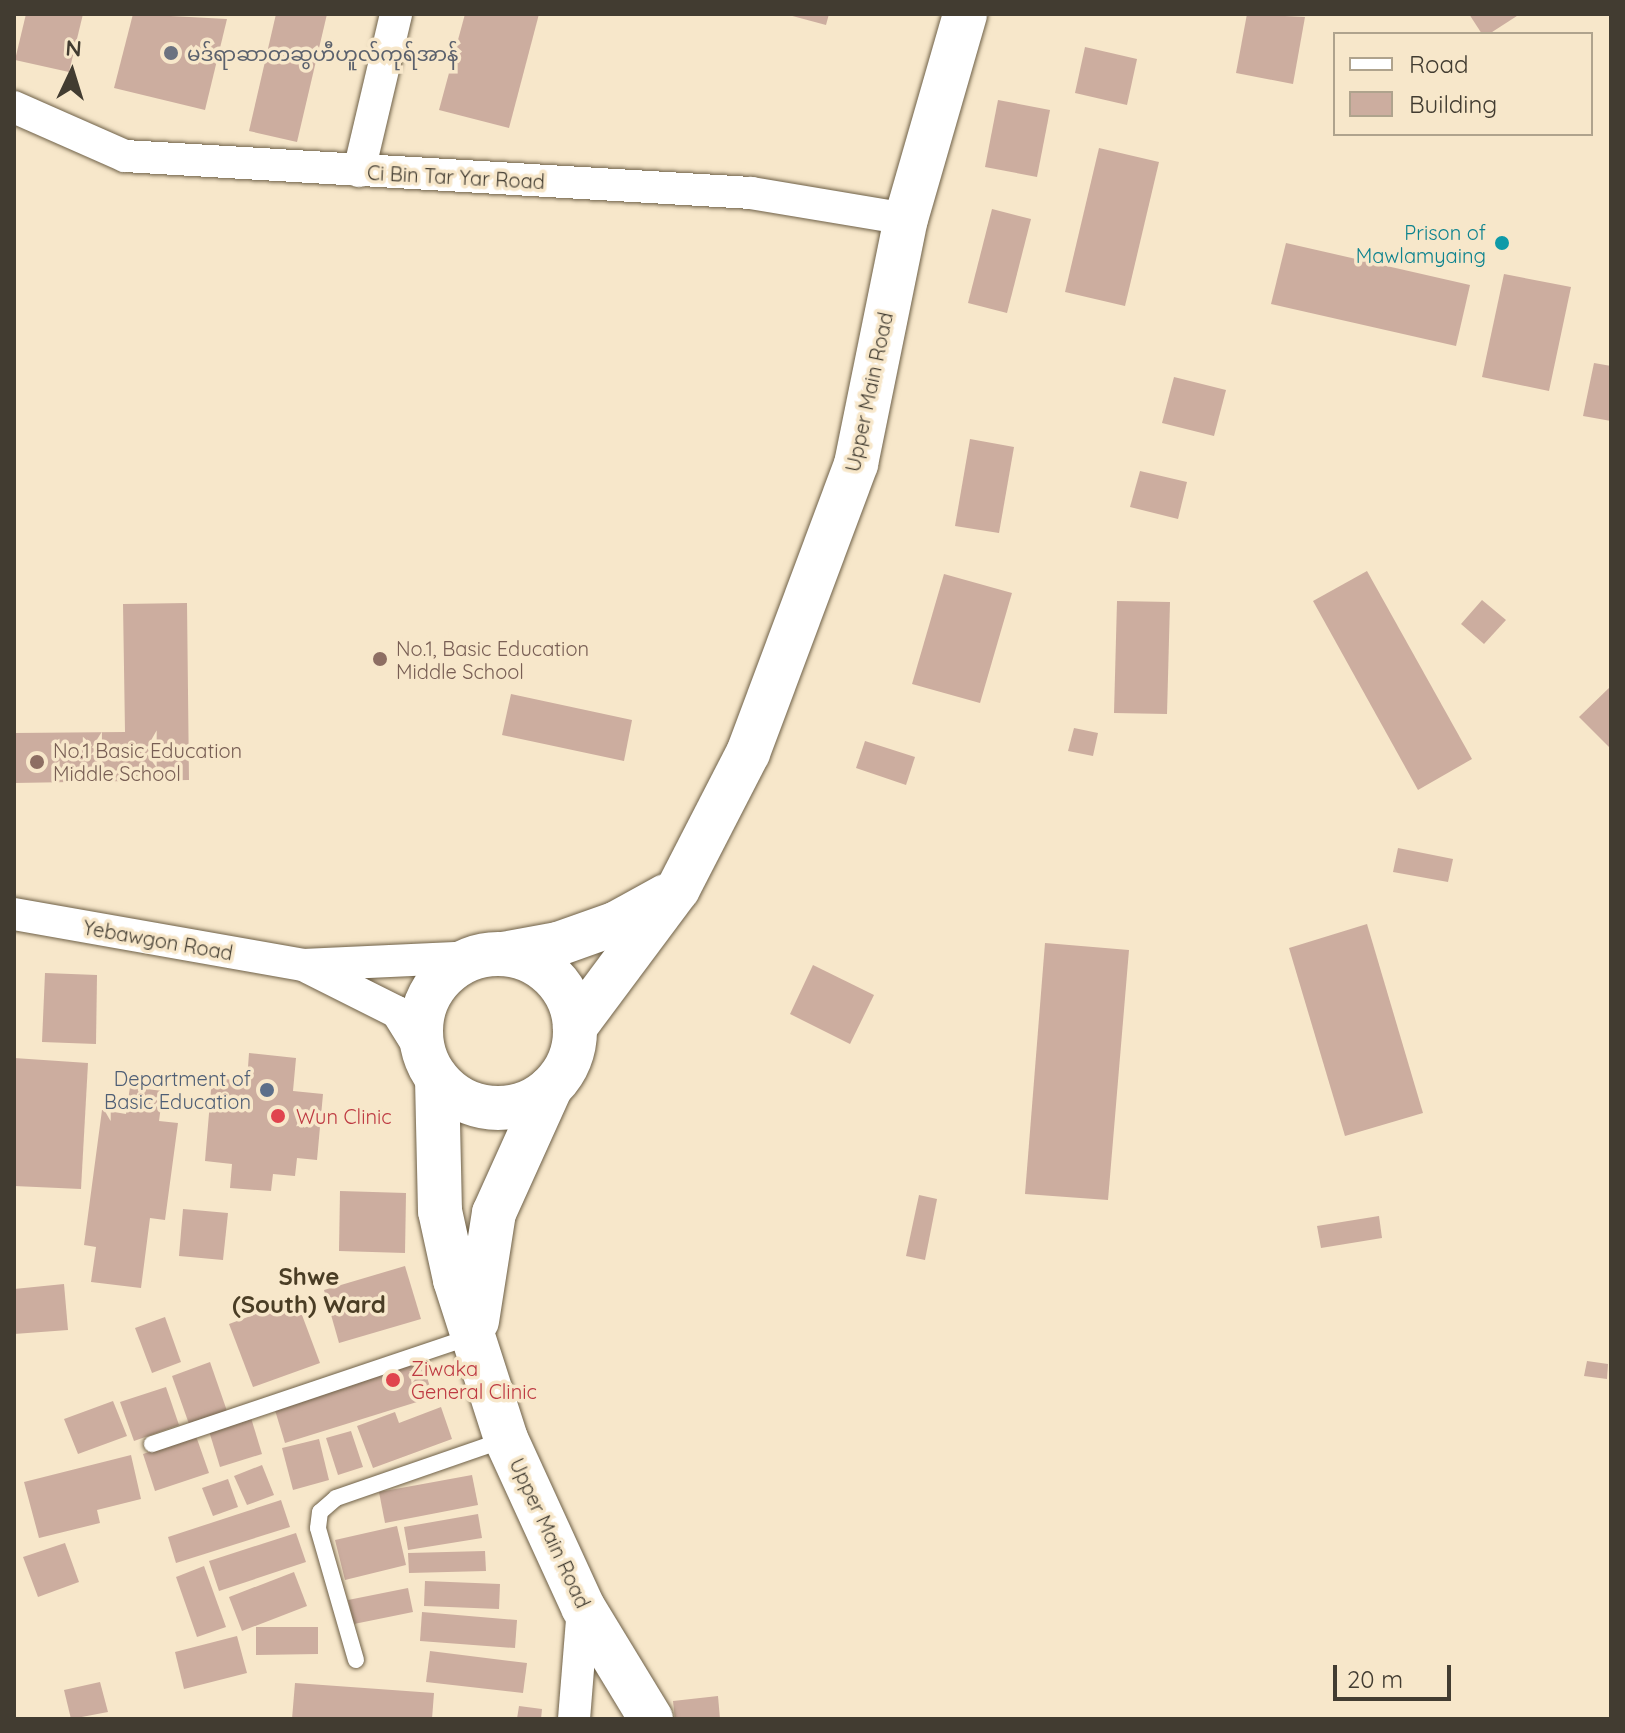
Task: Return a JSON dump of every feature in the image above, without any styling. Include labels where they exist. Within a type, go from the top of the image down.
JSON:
[{"type":"main road","name":"Upper Main Road","points":[[575,1027],[678,889],[748,753],[856,464],[906,219],[965,14]]},
{"type":"main road","points":[[551,1087],[529,1101],[492,1107],[456,1096],[431,1068],[420,1032],[424,1007],[436,985],[490,955],[558,944],[617,923],[678,889]]},
{"type":"main road","points":[[475,1335],[494,1213],[551,1087],[569,1060],[575,1027],[569,1000],[553,977],[530,961],[490,955]]},
{"type":"main road","name":"Upper Main Road","points":[[431,1068],[440,1211],[506,1439],[583,1607],[651,1719]]},
{"type":"street","points":[[359,171],[396,14]]},
{"type":"street","name":"Ci Bin Tar Yar Road","points":[[14,107],[125,156],[751,193],[906,219]]},
{"type":"street","name":"Yebawgon Road","points":[[14,914],[303,965]]},
{"type":"street","points":[[303,965],[490,955]]},
{"type":"street","points":[[303,965],[397,1012],[431,1068]]},
{"type":"street","points":[[574,1719],[583,1607]]},
{"type":"lane","points":[[152,1444],[475,1335]]},
{"type":"lane","points":[[356,1660],[318,1528],[320,1512],[336,1498],[506,1439]]},
{"type":"building","points":[[26,14],[83,14],[69,72],[15,60]]},
{"type":"building","name":"မဒ်ရာဆာတဆွဟီဟူလ်ကုရ်အာန်","points":[[133,14],[227,19],[205,110],[114,88]]},
{"type":"building","points":[[276,14],[327,14],[297,142],[249,131]]},
{"type":"building","points":[[465,14],[539,14],[509,128],[439,110]]},
{"type":"building","points":[[785,14],[829,14],[826,25]]},
{"type":"building","points":[[1247,14],[1305,17],[1293,84],[1236,73]]},
{"type":"building","points":[[1469,14],[1520,14],[1492,32],[1481,32]]},
{"type":"building","points":[[1085,47],[1137,59],[1127,105],[1075,93]]},
{"type":"building","points":[[998,100],[1050,110],[1037,177],[985,167]]},
{"type":"building","points":[[1099,148],[1159,162],[1125,306],[1065,292]]},
{"type":"building","points":[[992,209],[1031,219],[1007,313],[968,303]]},
{"type":"building","points":[[1286,243],[1470,285],[1456,346],[1271,304]]},
{"type":"building","points":[[1504,274],[1571,287],[1549,391],[1482,377]]},
{"type":"building","points":[[1594,363],[1611,366],[1611,421],[1583,416]]},
{"type":"building","points":[[1174,377],[1226,390],[1214,436],[1162,423]]},
{"type":"building","points":[[970,439],[1014,447],[999,533],[955,526]]},
{"type":"building","points":[[1140,471],[1187,482],[1178,519],[1130,507]]},
{"type":"building","points":[[1367,571],[1472,759],[1418,790],[1313,601]]},
{"type":"building","points":[[944,574],[1012,593],[980,703],[912,684]]},
{"type":"building","points":[[1482,600],[1506,620],[1484,644],[1461,624]]},
{"type":"building","points":[[1117,601],[1170,602],[1167,714],[1114,713]]},
{"type":"building","points":[[187,603],[189,780],[14,783],[14,733],[125,732],[123,604]]},
{"type":"building","points":[[1611,686],[1611,749],[1579,717]]},
{"type":"building","points":[[511,694],[632,720],[624,761],[502,735]]},
{"type":"building","points":[[1074,728],[1098,733],[1093,756],[1068,751]]},
{"type":"building","points":[[865,741],[915,757],[906,785],[856,768]]},
{"type":"building","points":[[1398,848],[1453,859],[1448,882],[1393,872]]},
{"type":"building","points":[[1367,924],[1423,1113],[1345,1136],[1289,948]]},
{"type":"building","points":[[1045,943],[1129,950],[1108,1200],[1025,1194]]},
{"type":"building","points":[[813,965],[874,995],[850,1044],[790,1014]]},
{"type":"building","points":[[45,973],[97,975],[96,1044],[42,1042]]},
{"type":"building","points":[[249,1053],[296,1058],[293,1091],[323,1094],[317,1160],[297,1158],[295,1176],[273,1174],[271,1191],[230,1188],[232,1164],[205,1161],[212,1078],[247,1081]]},
{"type":"building","points":[[14,1058],[88,1063],[81,1189],[14,1186]]},
{"type":"building","points":[[130,1087],[163,1091],[159,1121],[178,1123],[165,1220],[150,1218],[141,1288],[91,1282],[96,1247],[84,1245],[102,1110],[126,1114]]},
{"type":"building","points":[[340,1191],[406,1193],[405,1253],[339,1251]]},
{"type":"building","points":[[919,1195],[937,1199],[925,1260],[906,1256]]},
{"type":"building","points":[[183,1209],[228,1213],[223,1260],[179,1256]]},
{"type":"building","points":[[1379,1216],[1382,1238],[1321,1248],[1317,1226]]},
{"type":"building","points":[[405,1266],[421,1319],[339,1343],[324,1290]]},
{"type":"building","points":[[64,1284],[68,1330],[14,1334],[14,1289]]},
{"type":"building","points":[[296,1299],[320,1363],[253,1387],[229,1324]]},
{"type":"building","points":[[165,1317],[181,1362],[152,1373],[135,1328]]},
{"type":"building","points":[[422,1361],[433,1397],[285,1443],[274,1407]]},
{"type":"building","points":[[1587,1361],[1608,1364],[1607,1379],[1584,1376]]},
{"type":"building","points":[[210,1362],[227,1411],[189,1424],[172,1376]]},
{"type":"building","points":[[166,1387],[179,1425],[134,1441],[120,1402]]},
{"type":"building","points":[[113,1401],[127,1436],[78,1454],[64,1419]]},
{"type":"building","points":[[441,1407],[452,1439],[373,1468],[357,1426],[395,1412],[399,1423]]},
{"type":"building","points":[[251,1418],[262,1454],[220,1467],[209,1431]]},
{"type":"building","points":[[351,1431],[363,1467],[338,1475],[326,1438]]},
{"type":"building","points":[[196,1436],[209,1473],[155,1491],[143,1454]]},
{"type":"building","points":[[319,1439],[329,1480],[293,1490],[282,1448]]},
{"type":"building","points":[[131,1455],[141,1499],[97,1510],[100,1523],[39,1538],[24,1482]]},
{"type":"building","points":[[262,1465],[274,1495],[247,1505],[234,1476]]},
{"type":"building","points":[[472,1475],[478,1505],[385,1523],[379,1492]]},
{"type":"building","points":[[228,1479],[238,1507],[213,1516],[202,1488]]},
{"type":"building","points":[[281,1500],[290,1527],[176,1563],[168,1537]]},
{"type":"building","points":[[478,1514],[482,1538],[408,1550],[404,1527]]},
{"type":"building","points":[[397,1526],[406,1565],[345,1580],[335,1540]]},
{"type":"building","points":[[296,1533],[306,1562],[219,1591],[209,1561]]},
{"type":"building","points":[[65,1543],[79,1582],[38,1597],[23,1557]]},
{"type":"building","points":[[485,1551],[486,1571],[409,1573],[408,1553]]},
{"type":"building","points":[[204,1566],[226,1627],[197,1637],[176,1577]]},
{"type":"building","points":[[294,1572],[307,1606],[242,1631],[229,1597]]},
{"type":"building","points":[[425,1581],[500,1584],[499,1609],[424,1606]]},
{"type":"building","points":[[408,1588],[413,1612],[354,1624],[348,1600]]},
{"type":"building","points":[[422,1612],[517,1620],[515,1648],[420,1641]]},
{"type":"building","points":[[256,1627],[318,1627],[318,1654],[256,1655]]},
{"type":"building","points":[[237,1636],[247,1673],[184,1689],[175,1652]]},
{"type":"building","points":[[430,1651],[527,1663],[523,1693],[426,1682]]},
{"type":"building","points":[[100,1682],[108,1712],[71,1719],[64,1690]]},
{"type":"building","points":[[295,1683],[434,1693],[432,1719],[292,1719]]},
{"type":"building","points":[[718,1696],[720,1719],[675,1719],[673,1701]]},
{"type":"building","points":[[519,1706],[542,1709],[541,1719],[517,1719]]},
{"type":"place","name":"မဒ်ရာဆာတဆွဟီဟူလ်ကုရ်အာန်","points":[[171,53]]},
{"type":"place","name":"Prison of Mawlamyaing","points":[[1502,243]]},
{"type":"place","name":"No.1, Basic Education Middle School","points":[[380,659]]},
{"type":"place","name":"No.1 Basic Education Middle School","points":[[37,762]]},
{"type":"place","name":"Department of Basic Education","points":[[267,1090]]},
{"type":"place","name":"Wun Clinic","points":[[278,1116]]},
{"type":"place","name":"Ziwaka General Clinic","points":[[393,1380]]},
{"type":"district","name":"Shwe (South) Ward","points":[[309,1291]]}]
